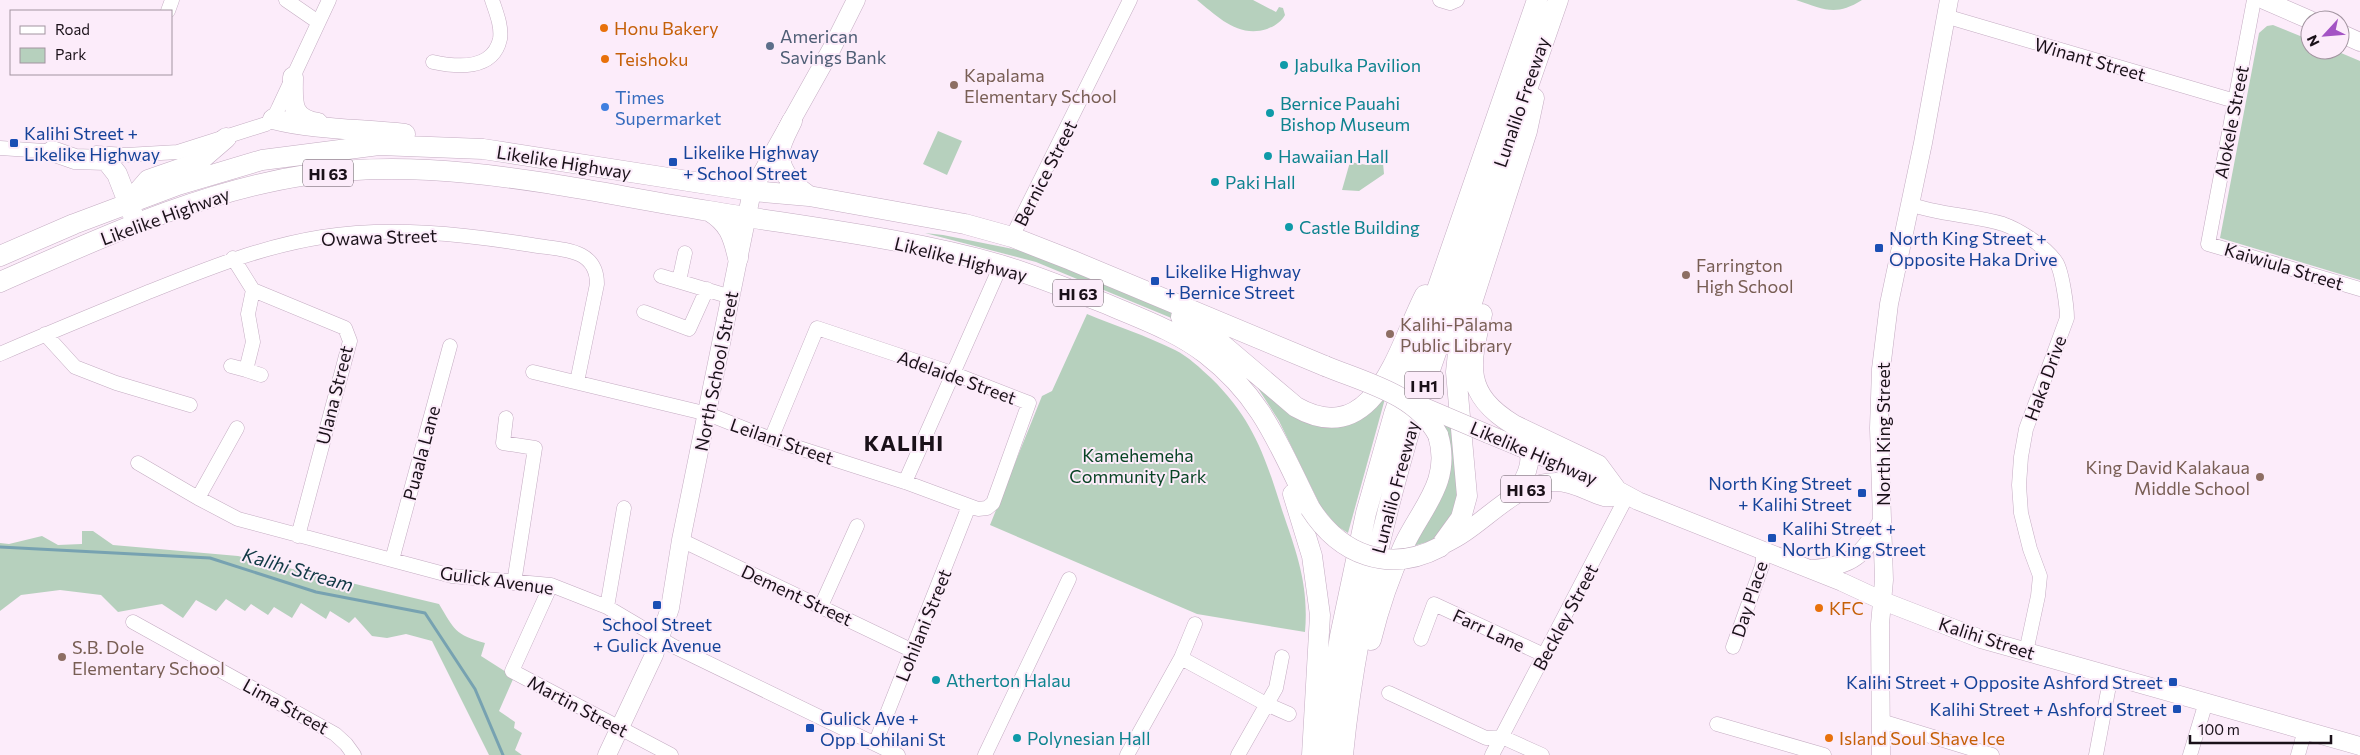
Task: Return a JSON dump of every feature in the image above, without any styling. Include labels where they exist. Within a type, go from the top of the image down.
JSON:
[{"type":"highway","name":"Lunalilo Freeway","points":[[1337,754],[1330,703],[1340,636],[1366,513],[1394,414],[1536,0]]},
{"type":"highway","name":"Lunalilo Freeway","points":[[1337,754],[1360,633],[1394,482],[1414,416],[1547,27],[1558,0]]},
{"type":"highway","points":[[1440,547],[1461,518],[1466,496],[1456,372],[1459,343],[1527,131],[1547,27]]},
{"type":"highway","points":[[293,77],[292,101],[295,110],[301,117],[310,122],[462,141],[483,149]]},
{"type":"highway","points":[[273,119],[316,128],[356,129]]},
{"type":"highway","points":[[792,121],[780,150],[781,159],[786,175],[809,196]]},
{"type":"highway","points":[[128,204],[148,180],[197,163],[226,138]]},
{"type":"highway","name":"Likelike Highway","points":[[0,256],[74,224],[206,175],[288,155],[379,145],[483,149],[752,191],[809,196],[965,224],[1012,237],[1071,260],[1404,398]]},
{"type":"highway","points":[[52,151],[107,169],[112,181],[111,191],[104,200],[74,224]]},
{"type":"highway","points":[[75,159],[106,160],[111,164],[117,174],[136,224]]},
{"type":"highway","name":"Likelike Highway","points":[[0,282],[136,224],[187,205],[245,187],[304,176],[390,168],[454,171],[509,178],[916,246],[1001,265],[1093,298],[1180,337],[1204,352],[1238,383],[1258,405],[1270,425],[1310,508],[1329,532],[1354,551],[1385,559],[1417,557],[1440,547]]},
{"type":"highway","points":[[1511,182],[1474,339],[1472,360],[1476,386],[1501,417],[1598,465],[1621,492]]},
{"type":"highway","points":[[709,211],[722,218],[728,228],[738,258]]},
{"type":"highway","points":[[1071,260],[1195,324],[1296,407],[1306,412],[1330,417],[1354,412],[1366,404],[1389,374],[1399,358],[1412,320],[1456,233]]},
{"type":"highway","points":[[1238,383],[1253,403],[1273,443],[1296,502],[1312,556],[1320,615],[1312,755]]},
{"type":"highway","points":[[1337,754],[1360,698],[1366,662],[1381,602],[1404,545],[1436,488],[1441,475],[1442,449],[1438,435],[1432,423],[1404,398]]},
{"type":"main road","points":[[2264,0],[2300,16]]},
{"type":"main road","name":"North School Street","points":[[607,755],[621,729],[660,639],[670,608],[681,540],[752,191],[792,121],[852,4]]},
{"type":"main road","name":"North King Street","points":[[1881,755],[1880,624],[1883,601],[1879,428],[1881,369],[1889,304],[1947,8]]},
{"type":"main road","name":"Likelike Highway","points":[[1404,398],[1621,492]]},
{"type":"main road","points":[[1514,496],[1530,460],[1527,450]]},
{"type":"main road","name":"Likelike Highway","points":[[1440,547],[1463,534],[1514,496],[1526,489],[1541,484],[1558,482],[1574,485],[1606,497],[1621,492]]},
{"type":"main road","name":"Kalihi Street","points":[[1621,492],[1810,569],[1883,601],[1981,639],[2360,746]]},
{"type":"main road","points":[[1810,569],[1839,565],[1857,557],[1870,542],[1882,520]]},
{"type":"street","points":[[286,0],[318,22]]},
{"type":"street","points":[[0,148],[95,153],[169,154],[258,128],[273,119],[330,0]]},
{"type":"street","points":[[433,62],[465,67],[478,63],[490,55],[500,38],[499,22],[492,0]]},
{"type":"street","name":"Bernice Street","points":[[1012,237],[1130,0]]},
{"type":"street","points":[[1440,0],[1450,2],[1457,0]]},
{"type":"street","name":"Alokele Street","points":[[2208,244],[2254,0]]},
{"type":"street","name":"Winant Street","points":[[1947,8],[2235,101]]},
{"type":"street","name":"Haka Drive","points":[[1910,204],[1924,209],[2004,224],[2030,238],[2057,262],[2066,300],[2067,318],[2026,429],[2019,485],[2021,513],[2030,549],[2040,576],[2038,596],[2026,652]]},
{"type":"street","name":"Owawa Street","points":[[0,354],[233,258],[291,243],[324,237],[401,232],[472,236],[576,252],[591,261],[597,277],[577,382]]},
{"type":"street","name":"Kaiwiula Street","points":[[2208,244],[2360,289]]},
{"type":"street","points":[[679,281],[685,253]]},
{"type":"street","points":[[233,258],[253,290],[248,314],[253,342],[246,370]]},
{"type":"street","points":[[905,482],[1001,265]]},
{"type":"street","points":[[661,276],[731,297]]},
{"type":"street","name":"Ulana Street","points":[[253,290],[345,328],[350,341],[298,536]]},
{"type":"street","points":[[644,312],[689,329],[707,290]]},
{"type":"street","name":"Adelaide Street","points":[[771,439],[817,328],[952,373],[1029,403],[993,502],[988,508],[982,509],[970,506]]},
{"type":"street","points":[[45,334],[75,367],[116,384],[190,405]]},
{"type":"street","name":"Puaala Lane","points":[[392,560],[450,346]]},
{"type":"street","points":[[231,366],[261,375]]},
{"type":"street","name":"Leilani Street","points":[[533,372],[708,414],[771,439],[905,482],[970,506]]},
{"type":"street","points":[[506,418],[503,443],[535,448],[514,582]]},
{"type":"street","points":[[198,498],[237,428]]},
{"type":"street","name":"Gulick Avenue","points":[[138,463],[238,519],[452,576],[551,585],[607,608],[660,639],[898,755]]},
{"type":"street","name":"Beckley Street","points":[[1492,755],[1544,655],[1621,492]]},
{"type":"street","name":"Lohilani Street","points":[[875,744],[970,506]]},
{"type":"street","points":[[607,608],[624,508]]},
{"type":"street","points":[[821,606],[857,526]]},
{"type":"street","name":"Dement Street","points":[[681,540],[913,651]]},
{"type":"street","name":"Day Place","points":[[1733,647],[1762,566],[1764,550]]},
{"type":"street","points":[[985,755],[1069,579]]},
{"type":"street","name":"Martin Street","points":[[551,585],[512,671],[671,755]]},
{"type":"street","name":"Farr Lane","points":[[1421,639],[1434,604],[1544,655]]},
{"type":"street","name":"Lima Street","points":[[133,622],[335,734],[354,755]]},
{"type":"street","points":[[1127,755],[1181,658],[1195,624]]},
{"type":"street","points":[[1238,755],[1276,688],[1282,657]]},
{"type":"street","points":[[1181,658],[1266,704],[1289,714]]},
{"type":"street","points":[[2096,755],[2111,676]]},
{"type":"street","points":[[1388,693],[1486,738],[1502,737],[1542,755]]},
{"type":"street","points":[[2190,755],[2206,702]]},
{"type":"street","points":[[1880,721],[1992,755]]},
{"type":"street","points":[[1717,724],[1824,755]]},
{"type":"street","points":[[2298,755],[2305,730]]},
{"type":"green space","points":[[1197,0],[1253,0],[1276,12],[1279,7],[1283,8],[1285,15],[1280,22],[1270,28],[1247,31],[1229,24]]},
{"type":"green space","points":[[1796,0],[1862,0],[1844,8],[1829,10]]},
{"type":"green space","points":[[2273,25],[2300,36],[2300,60],[2350,60],[2350,57],[2360,61],[2360,280],[2220,238],[2259,33],[2267,26]]},
{"type":"green space","points":[[938,131],[962,141],[947,175],[923,164]]},
{"type":"green space","points":[[1350,162],[1367,165],[1383,163],[1384,174],[1359,191],[1342,190]]},
{"type":"green space","points":[[925,233],[1048,256],[1194,321],[1320,415],[1386,395],[1348,533],[1337,526],[1321,507],[1279,421],[1252,379],[1181,322],[1036,262]]},
{"type":"green space","name":"Kamehemeha Community Park","points":[[1087,314],[1154,340],[1180,353],[1211,378],[1237,408],[1256,439],[1263,455],[1297,556],[1305,599],[1305,632],[1197,614],[990,525],[1042,396],[1052,391]]},
{"type":"green space","points":[[1451,419],[1461,502],[1434,540],[1410,547],[1441,488],[1441,423]]},
{"type":"green space","points":[[82,531],[93,531],[113,545],[238,556],[439,604],[456,630],[467,637],[485,643],[481,656],[514,677],[499,711],[515,722],[514,728],[522,733],[515,750],[522,755],[489,755],[432,641],[406,634],[387,638],[372,636],[355,617],[349,623],[330,611],[326,619],[301,603],[292,618],[274,607],[268,615],[251,604],[245,611],[226,599],[216,611],[196,600],[183,618],[162,604],[118,612],[101,595],[60,590],[21,595],[0,611],[0,543],[9,544],[42,536],[58,545],[82,544]]},
{"type":"waterway","name":"Kalihi Stream","points":[[0,547],[210,558],[316,592],[425,613],[475,689],[503,755]]},
{"type":"place","name":"Honu Bakery","points":[[604,28]]},
{"type":"place","name":"American Savings Bank","points":[[770,46]]},
{"type":"place","name":"Teishoku","points":[[605,59]]},
{"type":"place","name":"Jabulka Pavilion","points":[[1284,65]]},
{"type":"place","name":"Kapalama Elementary School","points":[[954,85]]},
{"type":"place","name":"Times Supermarket","points":[[605,107]]},
{"type":"place","name":"Bernice Pauahi Bishop Museum","points":[[1270,113]]},
{"type":"place","name":"Kalihi Street + Likelike Highway","points":[[14,143]]},
{"type":"place","name":"Hawaiian Hall","points":[[1268,156]]},
{"type":"place","name":"Likelike Highway + School Street","points":[[673,162]]},
{"type":"place","name":"Paki Hall","points":[[1215,182]]},
{"type":"place","name":"Castle Building","points":[[1289,227]]},
{"type":"place","name":"North King Street + Opposite Haka Drive","points":[[1879,248]]},
{"type":"place","name":"Farrington High School","points":[[1686,275]]},
{"type":"place","name":"Likelike Highway + Bernice Street","points":[[1155,281]]},
{"type":"place","name":"Kalihi-Pālama Public Library","points":[[1390,334]]},
{"type":"place","name":"King David Kalakaua Middle School","points":[[2260,477]]},
{"type":"place","name":"North King Street + Kalihi Street","points":[[1862,493]]},
{"type":"place","name":"Kalihi Street + North King Street","points":[[1772,538]]},
{"type":"place","name":"School Street + Gulick Avenue","points":[[657,605]]},
{"type":"place","name":"KFC","points":[[1819,608]]},
{"type":"place","name":"S.B. Dole Elementary School","points":[[62,657]]},
{"type":"place","name":"Atherton Halau","points":[[936,680]]},
{"type":"place","name":"Kalihi Street + Opposite Ashford Street","points":[[2173,682]]},
{"type":"place","name":"Kalihi Street + Ashford Street","points":[[2177,709]]},
{"type":"place","name":"Gulick Ave + Opp Lohilani St","points":[[810,728]]},
{"type":"place","name":"Polynesian Hall","points":[[1017,738]]},
{"type":"place","name":"Island Soul Shave Ice","points":[[1829,738]]},
{"type":"district","name":"KALIHI","points":[[904,442]]}]
